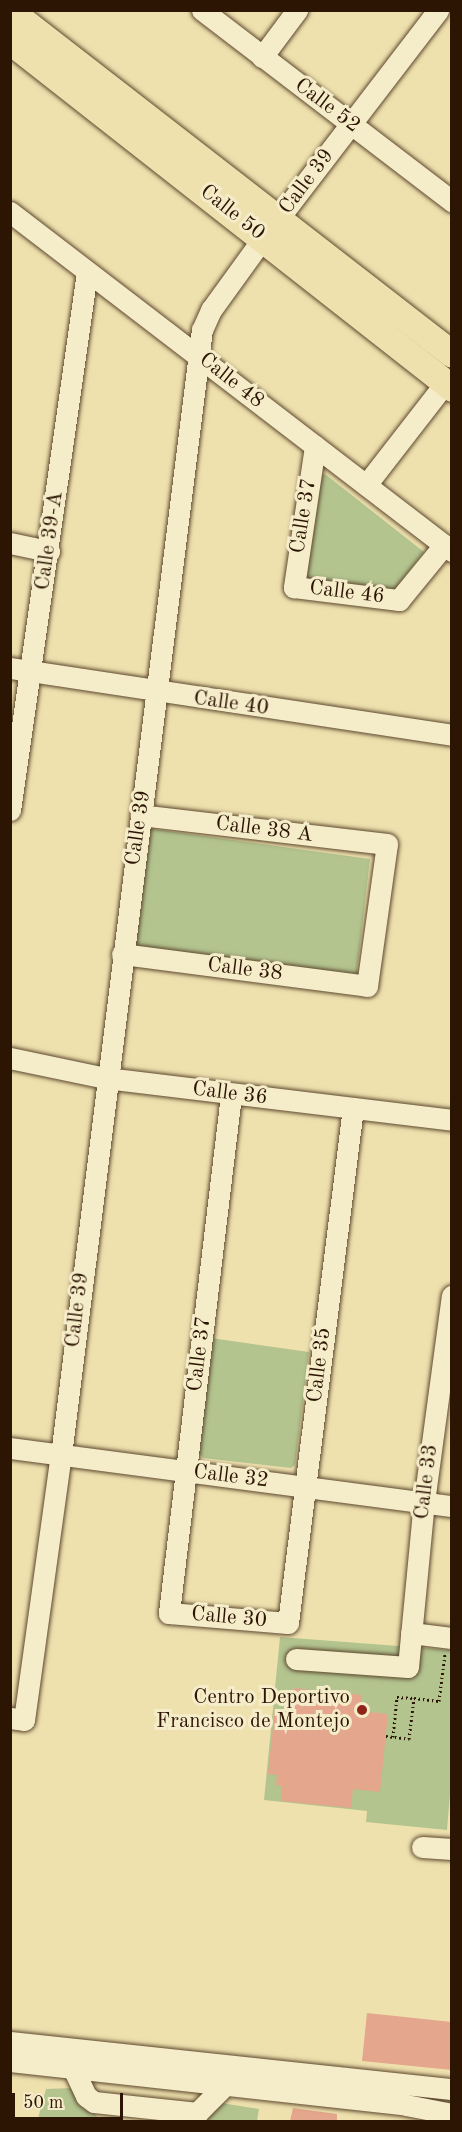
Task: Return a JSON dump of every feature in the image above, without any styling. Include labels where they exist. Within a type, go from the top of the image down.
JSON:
[{"type":"main road","name":"Calle 50","points":[[12,12],[271,229],[448,386]]},
{"type":"main road","name":"Calle 50","points":[[10,41],[271,229],[452,354]]},
{"type":"street","name":"Calle 52","points":[[202,10],[452,201]]},
{"type":"street","points":[[262,57],[297,10]]},
{"type":"street","name":"Calle 39","points":[[17,1719],[61,1455],[197,355],[210,310],[438,10]]},
{"type":"street","name":"Calle 48","points":[[10,212],[448,548]]},
{"type":"street","name":"Calle 39-A","points":[[10,810],[20,670],[49,551],[87,272]]},
{"type":"street","points":[[366,485],[448,386]]},
{"type":"street","name":"Calle 37","points":[[294,587],[315,446]]},
{"type":"street","points":[[10,543],[49,551]]},
{"type":"street","name":"Calle 46","points":[[294,587],[399,600],[448,548]]},
{"type":"street","name":"Calle 40","points":[[20,670],[156,693],[452,735]]},
{"type":"street","name":"Calle 38 A","points":[[141,815],[387,844],[367,986]]},
{"type":"street","name":"Calle 38","points":[[122,954],[367,986]]},
{"type":"street","name":"Calle 36","points":[[10,1058],[106,1078],[231,1095],[452,1120]]},
{"type":"street","name":"Calle 37","points":[[169,1613],[231,1095]]},
{"type":"street","name":"Calle 35","points":[[288,1623],[353,1108]]},
{"type":"street","name":"Calle 33","points":[[296,1659],[408,1667],[424,1502],[452,1296]]},
{"type":"street","name":"Calle 32","points":[[10,1448],[452,1506]]},
{"type":"street","name":"Calle 30","points":[[169,1613],[288,1623]]},
{"type":"street","points":[[411,1633],[450,1638]]},
{"type":"street","points":[[422,1847],[452,1849]]},
{"type":"street","points":[[10,2042],[452,2089]]},
{"type":"street","points":[[10,2061],[406,2105],[452,2114]]},
{"type":"street","points":[[74,2068],[86,2096],[93,2102],[197,2113],[225,2085]]},
{"type":"path","points":[[393,1737],[397,1697],[439,1701],[450,1638]]},
{"type":"path","points":[[386,1736],[409,1739],[414,1698]]},
{"type":"green space","points":[[325,474],[424,552],[393,592],[300,581],[315,479]]},
{"type":"green space","points":[[146,828],[370,859],[356,980],[132,950]]},
{"type":"green space","points":[[211,1338],[309,1352],[295,1465],[291,1468],[203,1458],[198,1452]]},
{"type":"green space","name":"Centro Deportivo Francisco de Montejo","points":[[280,1637],[451,1650],[452,1770],[447,1830],[366,1822],[367,1811],[264,1800]]},
{"type":"green space","points":[[73,2088],[100,2120],[116,2121],[37,2122],[46,2089]]},
{"type":"green space","points":[[221,2103],[259,2109],[257,2121],[205,2122]]},
{"type":"building","points":[[294,1688],[362,1695],[360,1711],[388,1714],[380,1792],[353,1789],[351,1808],[281,1801],[282,1786],[276,1785],[277,1775],[268,1774],[275,1709],[284,1710],[285,1703],[292,1704]]},
{"type":"building","points":[[367,2013],[452,2022],[452,2070],[362,2061]]},
{"type":"building","points":[[293,2108],[337,2114],[337,2121],[290,2121]]},
{"type":"place","name":"Centro Deportivo Francisco de Montejo","points":[[362,1710]]}]
